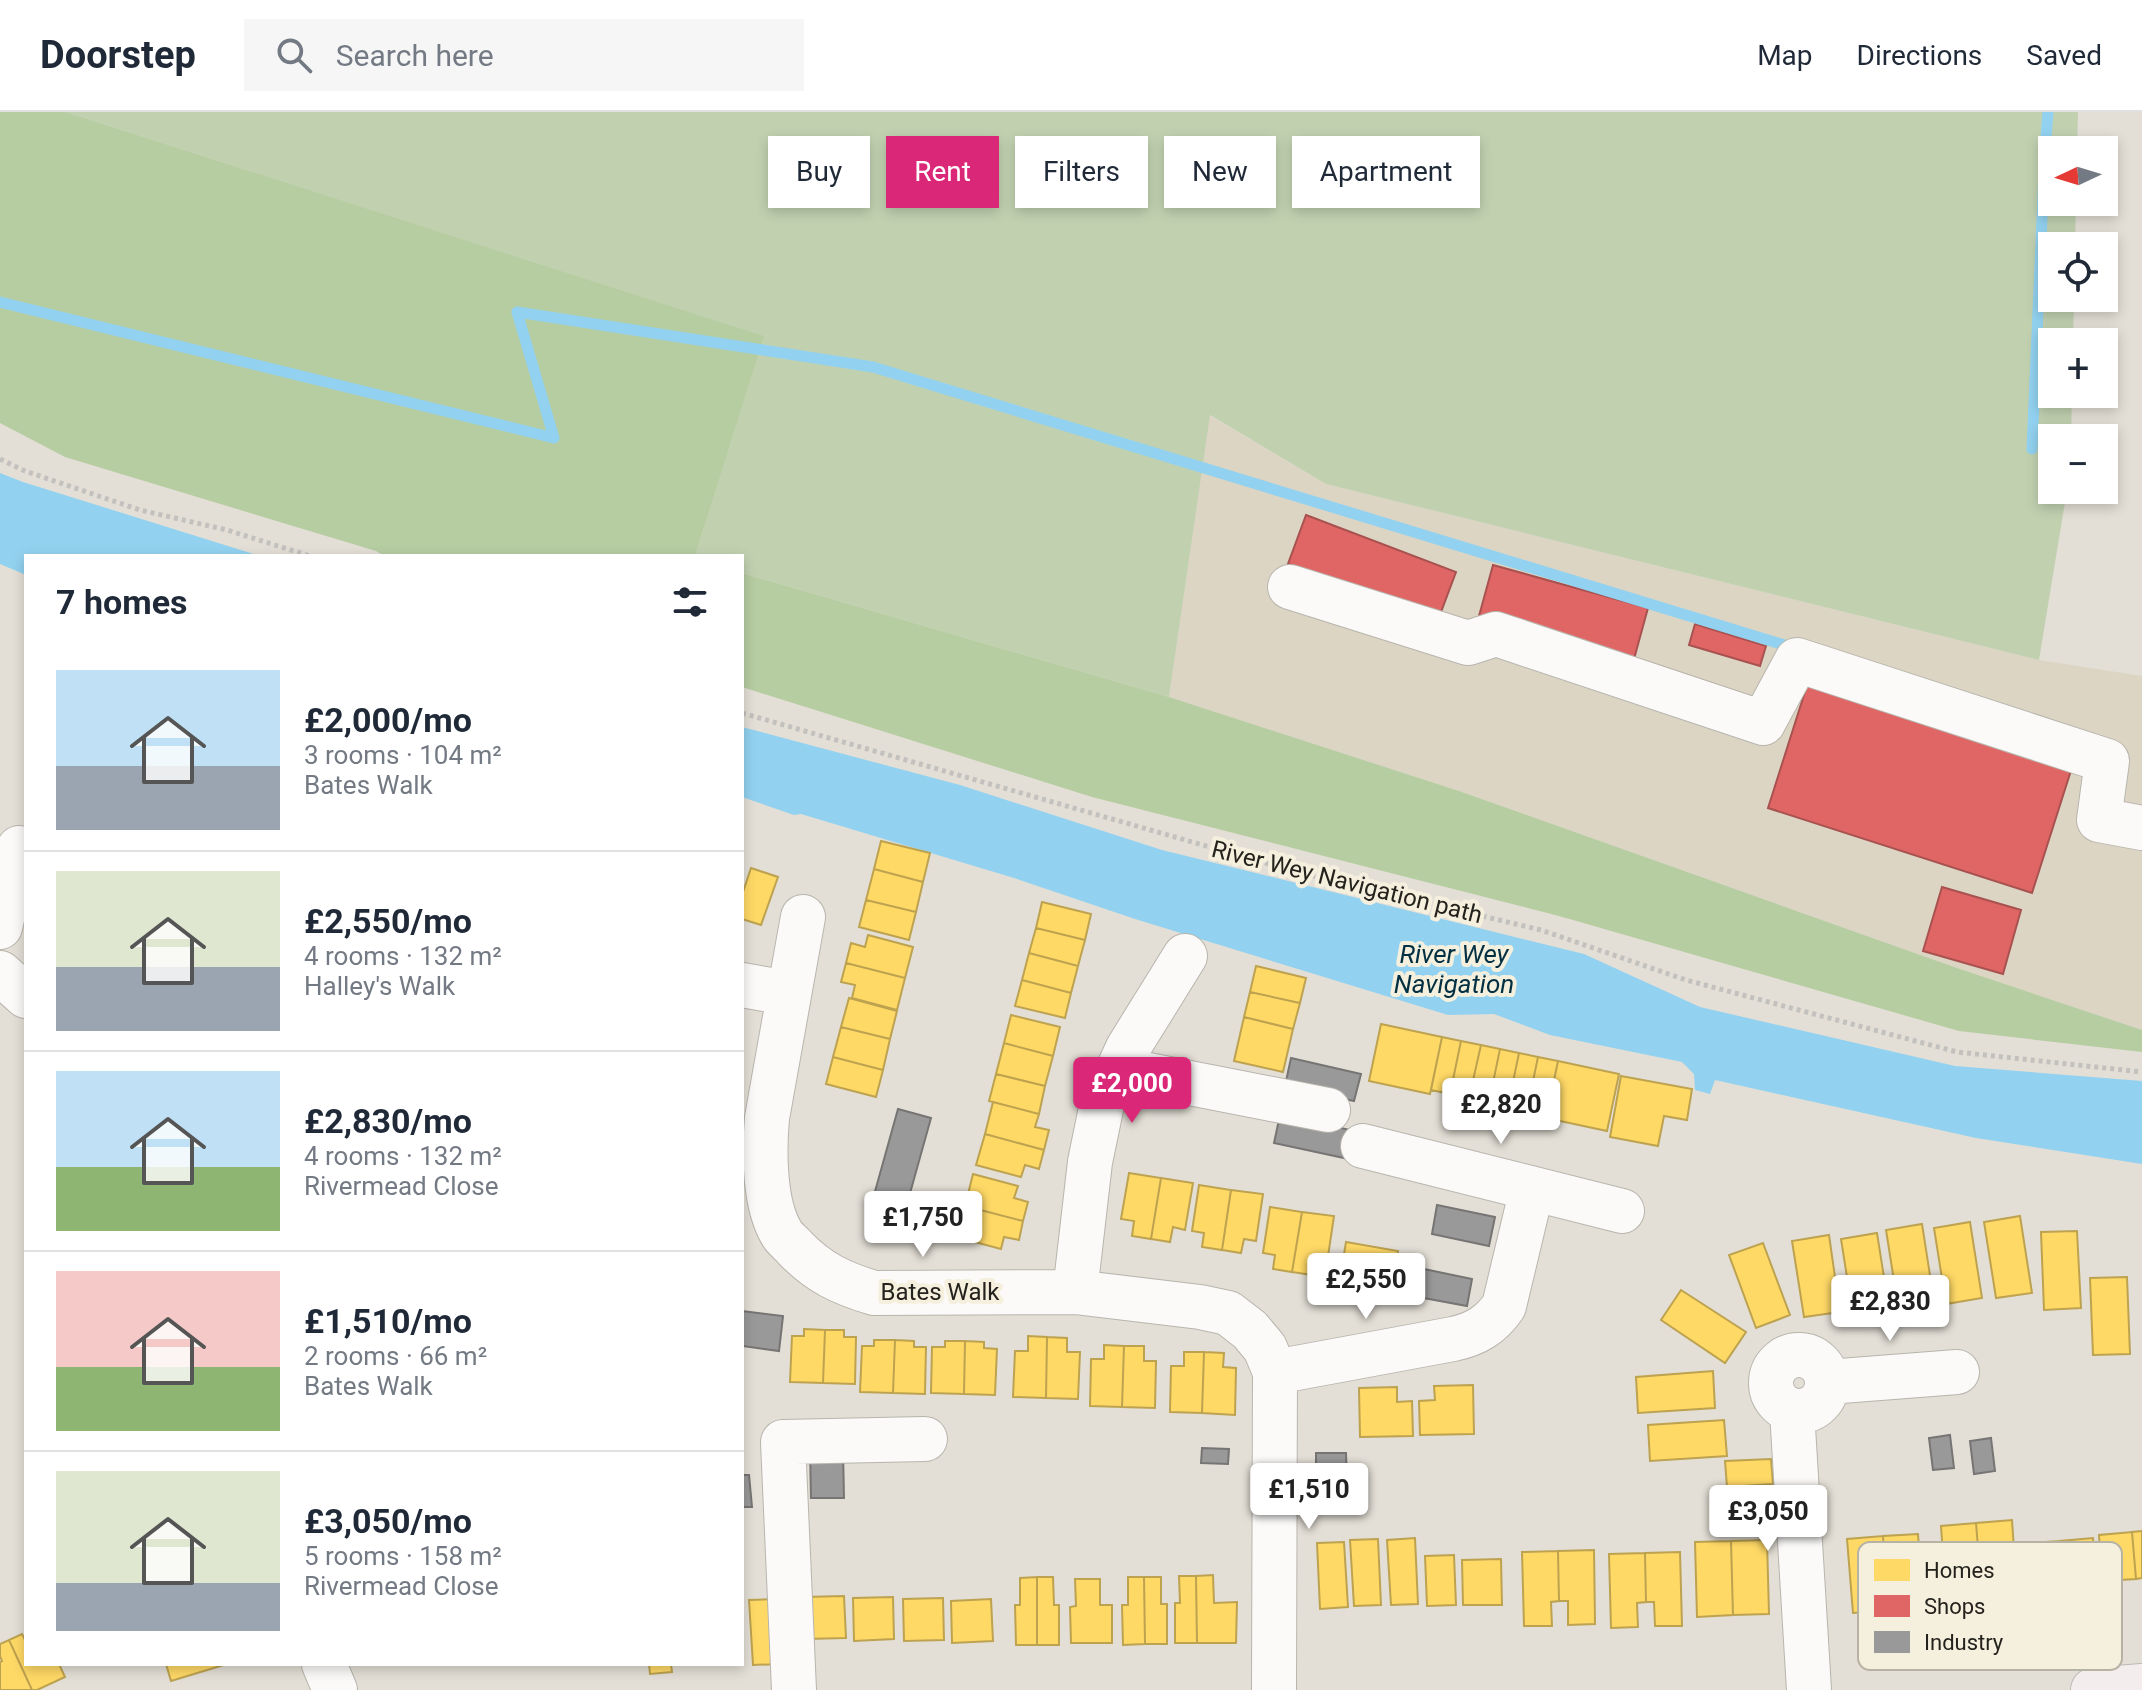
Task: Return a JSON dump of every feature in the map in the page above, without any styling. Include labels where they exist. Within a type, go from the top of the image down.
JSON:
[{"type":"main road","points":[[2093,1690],[2142,1686]]},
{"type":"street","points":[[1290,587],[1468,643],[1496,634],[1763,723],[1797,660],[2107,761],[2099,820],[2142,828]]},
{"type":"street","points":[[0,927],[24,840]]},
{"type":"street","name":"Bates Walk","points":[[803,917],[767,1118],[765,1147],[772,1206],[782,1234],[824,1274],[848,1286],[874,1293],[1075,1292],[1228,1313],[1250,1330],[1265,1348],[1275,1372],[1274,1690]]},
{"type":"street","points":[[1075,1292],[1093,1148],[1102,1104],[1128,1048],[1185,956]]},
{"type":"street","points":[[0,973],[24,994]]},
{"type":"street","points":[[744,985],[788,993]]},
{"type":"street","points":[[1118,1069],[1328,1110]]},
{"type":"street","points":[[1363,1146],[1622,1211]]},
{"type":"street","points":[[1275,1372],[1469,1336],[1483,1329],[1495,1320],[1504,1306],[1532,1189]]},
{"type":"street","points":[[1809,1690],[1792,1411],[1810,1410],[1817,1406],[1827,1391],[1828,1382],[1957,1372]]},
{"type":"street","points":[[794,1690],[783,1442],[925,1439]]},
{"type":"street","points":[[325,1666],[335,1690]]},
{"type":"path","points":[[0,459],[25,471],[140,510],[227,530],[304,554]]},
{"type":"path","name":"River Wey Navigation path","points":[[744,714],[1297,872],[1541,930],[1686,980],[1957,1052],[2142,1072]]},
{"type":"shaded area","points":[[1209,415],[1326,484],[2039,660],[2142,676],[2142,1030],[1957,968],[1459,791],[1169,697]]},
{"type":"green space","points":[[0,112],[66,112],[764,336],[696,554],[381,554],[65,457],[0,423]]},
{"type":"green space","points":[[66,112],[2078,112],[2077,136],[2038,136],[2038,216],[2076,216],[2075,232],[2038,232],[2038,312],[2074,312],[2073,328],[2038,328],[2038,408],[2072,408],[2071,424],[2038,424],[2038,504],[2065,504],[2039,660],[1326,484],[1210,415],[1169,697],[744,574],[744,554],[696,554],[763,336]]},
{"type":"green space","points":[[744,574],[1169,697],[1459,791],[1957,968],[2142,1030],[2142,1052],[1959,1031],[1559,916],[1092,797],[744,688]]},
{"type":"water","points":[[0,473],[254,554],[24,554],[24,574],[0,564]]},
{"type":"water","name":"River Wey Navigation","points":[[744,728],[960,785],[1162,850],[1584,954],[1700,1007],[1955,1066],[2142,1081],[2142,1164],[1976,1138],[1715,1080],[1710,1094],[1695,1090],[1694,1074],[1682,1062],[1550,1035],[1494,1014],[1448,1015],[1135,919],[1014,878],[801,814],[794,815],[744,798]]},
{"type":"building: Homes","points":[[881,841],[930,853],[923,882],[874,869]]},
{"type":"building: Homes","points":[[751,868],[778,877],[761,925],[744,920],[744,889]]},
{"type":"building: Homes","points":[[874,869],[923,882],[916,912],[866,900]]},
{"type":"building: Homes","points":[[866,900],[916,912],[909,940],[859,927]]},
{"type":"building: Homes","points":[[1042,902],[1091,914],[1085,940],[1036,928]]},
{"type":"building: Homes","points":[[1036,928],[1085,940],[1078,966],[1029,953]]},
{"type":"building: Homes","points":[[868,935],[913,947],[905,978],[846,963],[851,943],[865,947]]},
{"type":"building: Homes","points":[[1029,953],[1078,966],[1071,993],[1022,980]]},
{"type":"building: Homes","points":[[846,963],[905,978],[897,1010],[852,998],[855,985],[841,982]]},
{"type":"building: Homes","points":[[1256,966],[1306,978],[1300,1003],[1250,992]]},
{"type":"building: Homes","points":[[1022,980],[1071,993],[1065,1018],[1015,1006]]},
{"type":"building: Homes","points":[[1250,992],[1300,1003],[1293,1029],[1244,1017]]},
{"type":"building: Homes","points":[[849,998],[897,1011],[890,1039],[841,1027]]},
{"type":"building: Homes","points":[[1011,1015],[1060,1027],[1053,1056],[1004,1043]]},
{"type":"building: Homes","points":[[1244,1017],[1293,1029],[1283,1072],[1234,1061]]},
{"type":"building: Homes","points":[[1381,1024],[1442,1037],[1430,1094],[1369,1081]]},
{"type":"building: Homes","points":[[841,1027],[890,1039],[883,1070],[833,1057]]},
{"type":"building: Homes","points":[[1442,1037],[1461,1041],[1450,1094],[1431,1090]]},
{"type":"building: Homes","points":[[1461,1041],[1481,1045],[1469,1098],[1450,1094]]},
{"type":"building: Homes","points":[[1004,1043],[1053,1056],[1045,1086],[996,1074]]},
{"type":"building: Homes","points":[[1481,1045],[1500,1049],[1489,1102],[1469,1098]]},
{"type":"building: Homes","points":[[1500,1049],[1519,1053],[1508,1106],[1489,1102]]},
{"type":"building: Homes","points":[[1519,1053],[1538,1057],[1527,1110],[1508,1106]]},
{"type":"building: Homes","points":[[833,1057],[883,1070],[876,1097],[826,1084]]},
{"type":"building: Homes","points":[[1538,1057],[1558,1061],[1547,1114],[1527,1110]]},
{"type":"building: Homes","points":[[1558,1061],[1619,1074],[1607,1131],[1546,1118]]},
{"type":"building: Homes","points":[[996,1074],[1045,1086],[1039,1114],[989,1101]]},
{"type":"building: Homes","points":[[1621,1076],[1692,1089],[1687,1120],[1664,1116],[1658,1146],[1610,1137]]},
{"type":"building: Homes","points":[[993,1102],[1039,1114],[1035,1127],[1049,1130],[1044,1150],[985,1134]]},
{"type":"building: Homes","points":[[985,1134],[1044,1150],[1039,1169],[1025,1165],[1021,1177],[976,1165]]},
{"type":"building: Homes","points":[[1129,1173],[1161,1178],[1151,1239],[1132,1236],[1134,1221],[1121,1219]]},
{"type":"building: Homes","points":[[973,1174],[1018,1186],[1014,1198],[1028,1202],[1023,1221],[965,1206]]},
{"type":"building: Homes","points":[[1161,1178],[1193,1183],[1185,1230],[1173,1227],[1170,1242],[1151,1239]]},
{"type":"building: Homes","points":[[1199,1185],[1231,1190],[1222,1250],[1202,1247],[1204,1233],[1192,1231]]},
{"type":"building: Homes","points":[[1231,1190],[1263,1194],[1256,1241],[1244,1239],[1241,1253],[1222,1250]]},
{"type":"building: Homes","points":[[965,1206],[1023,1221],[1019,1240],[1004,1237],[1001,1249],[956,1237]]},
{"type":"building: Homes","points":[[1270,1207],[1302,1212],[1292,1272],[1273,1269],[1275,1255],[1263,1253]]},
{"type":"building: Homes","points":[[1302,1212],[1334,1216],[1327,1263],[1314,1261],[1312,1275],[1292,1272]]},
{"type":"building: Homes","points":[[2020,1216],[2032,1293],[1996,1298],[1984,1222]]},
{"type":"building: Homes","points":[[1970,1222],[1982,1298],[1946,1304],[1934,1228]]},
{"type":"building: Homes","points":[[1922,1224],[1934,1301],[1898,1306],[1886,1230]]},
{"type":"building: Homes","points":[[2077,1231],[2081,1308],[2044,1310],[2041,1232]]},
{"type":"building: Homes","points":[[1877,1233],[1889,1309],[1853,1315],[1841,1239]]},
{"type":"building: Homes","points":[[1829,1235],[1840,1312],[1804,1317],[1792,1241]]},
{"type":"building: Homes","points":[[1346,1242],[1398,1251],[1392,1285],[1377,1283],[1375,1297],[1338,1291]]},
{"type":"building: Homes","points":[[1763,1243],[1790,1315],[1756,1328],[1729,1255]]},
{"type":"building: Homes","points":[[2127,1277],[2130,1354],[2093,1355],[2090,1278]]},
{"type":"building: Homes","points":[[1681,1290],[1746,1332],[1725,1363],[1661,1320]]},
{"type":"building: Homes","points":[[804,1329],[825,1330],[823,1383],[790,1382],[792,1336],[804,1336]]},
{"type":"building: Homes","points":[[825,1330],[844,1330],[844,1337],[856,1337],[855,1384],[823,1383]]},
{"type":"building: Homes","points":[[1028,1336],[1047,1337],[1046,1398],[1013,1397],[1015,1351],[1028,1351]]},
{"type":"building: Homes","points":[[1047,1337],[1067,1338],[1067,1352],[1080,1352],[1078,1399],[1046,1398]]},
{"type":"building: Homes","points":[[874,1340],[895,1340],[893,1393],[860,1392],[862,1346],[874,1346]]},
{"type":"building: Homes","points":[[895,1340],[914,1341],[914,1347],[926,1347],[925,1394],[893,1393]]},
{"type":"building: Homes","points":[[945,1341],[965,1341],[964,1394],[931,1393],[932,1347],[945,1347]]},
{"type":"building: Homes","points":[[965,1341],[984,1342],[984,1348],[997,1349],[995,1395],[964,1394]]},
{"type":"building: Homes","points":[[1104,1345],[1124,1346],[1122,1407],[1090,1406],[1091,1359],[1104,1359]]},
{"type":"building: Homes","points":[[1124,1346],[1144,1346],[1144,1361],[1156,1361],[1155,1408],[1122,1407]]},
{"type":"building: Homes","points":[[1184,1352],[1204,1352],[1202,1413],[1170,1412],[1171,1366],[1184,1366]]},
{"type":"building: Homes","points":[[1204,1352],[1224,1353],[1223,1367],[1236,1368],[1235,1415],[1202,1413]]},
{"type":"building: Homes","points":[[1713,1371],[1715,1408],[1638,1413],[1636,1377]]},
{"type":"building: Homes","points":[[1473,1385],[1474,1434],[1420,1435],[1419,1401],[1435,1400],[1434,1386]]},
{"type":"building: Homes","points":[[1397,1387],[1397,1402],[1412,1401],[1413,1436],[1360,1437],[1359,1388]]},
{"type":"building: Homes","points":[[1724,1420],[1727,1456],[1650,1461],[1648,1425]]},
{"type":"building: Homes","points":[[1771,1459],[1773,1484],[1727,1487],[1725,1461]]},
{"type":"building: Homes","points":[[2012,1520],[2013,1542],[1978,1542],[1976,1523]]},
{"type":"building: Homes","points":[[1976,1523],[1978,1542],[1942,1542],[1941,1526]]},
{"type":"building: Homes","points":[[2142,1531],[2142,1578],[2136,1579],[2132,1532]]},
{"type":"building: Homes","points":[[2132,1532],[2136,1579],[2122,1580],[2122,1542],[2099,1542],[2099,1535]]},
{"type":"building: Homes","points":[[1918,1534],[1919,1542],[1883,1542],[1883,1536]]},
{"type":"building: Homes","points":[[1883,1536],[1883,1542],[1858,1542],[1858,1613],[1853,1613],[1847,1539]]},
{"type":"building: Homes","points":[[1415,1538],[1418,1604],[1391,1605],[1387,1540]]},
{"type":"building: Homes","points":[[2093,1538],[2093,1542],[2060,1542]]},
{"type":"building: Homes","points":[[1378,1539],[1381,1605],[1354,1606],[1350,1540]]},
{"type":"building: Homes","points":[[1767,1540],[1769,1614],[1733,1615],[1731,1541]]},
{"type":"building: Homes","points":[[1731,1541],[1733,1615],[1697,1617],[1695,1542]]},
{"type":"building: Homes","points":[[1344,1542],[1348,1607],[1320,1609],[1317,1543]]},
{"type":"building: Homes","points":[[1594,1550],[1595,1624],[1568,1625],[1568,1601],[1559,1601],[1558,1551]]},
{"type":"building: Homes","points":[[1558,1551],[1559,1601],[1551,1602],[1552,1626],[1524,1626],[1522,1552]]},
{"type":"building: Homes","points":[[1680,1552],[1682,1626],[1655,1626],[1654,1602],[1646,1602],[1645,1553]]},
{"type":"building: Homes","points":[[1645,1553],[1646,1602],[1637,1603],[1638,1627],[1611,1628],[1609,1554]]},
{"type":"building: Homes","points":[[1454,1555],[1456,1605],[1427,1606],[1425,1556]]},
{"type":"building: Homes","points":[[1501,1559],[1502,1605],[1463,1605],[1462,1560]]},
{"type":"building: Homes","points":[[1213,1575],[1214,1603],[1237,1602],[1236,1643],[1197,1643],[1196,1576]]},
{"type":"building: Homes","points":[[1179,1576],[1196,1576],[1197,1643],[1175,1643],[1175,1603],[1180,1603]]},
{"type":"building: Homes","points":[[1037,1577],[1053,1577],[1054,1605],[1059,1605],[1059,1645],[1037,1645]]},
{"type":"building: Homes","points":[[1037,1577],[1037,1645],[1016,1645],[1015,1605],[1020,1605],[1020,1578]]},
{"type":"building: Homes","points":[[1128,1577],[1144,1577],[1145,1644],[1123,1645],[1122,1605],[1128,1605]]},
{"type":"building: Homes","points":[[1144,1577],[1161,1577],[1161,1604],[1167,1604],[1167,1644],[1145,1644]]},
{"type":"building: Homes","points":[[1075,1579],[1100,1579],[1100,1605],[1112,1605],[1112,1643],[1071,1643],[1070,1607],[1076,1606]]},
{"type":"building: Homes","points":[[844,1596],[846,1638],[805,1639],[804,1597]]},
{"type":"building: Homes","points":[[893,1597],[894,1639],[854,1641],[853,1598]]},
{"type":"building: Homes","points":[[943,1598],[944,1640],[904,1641],[903,1599]]},
{"type":"building: Homes","points":[[777,1599],[780,1664],[753,1665],[749,1600]]},
{"type":"building: Homes","points":[[991,1599],[993,1641],[952,1643],[951,1601]]},
{"type":"building: Homes","points":[[22,1634],[24,1666],[60,1666],[65,1677],[32,1690],[9,1640]]},
{"type":"building: Homes","points":[[9,1640],[32,1690],[0,1690],[0,1644]]},
{"type":"building: Homes","points":[[167,1666],[220,1666],[171,1681]]},
{"type":"building: Homes","points":[[649,1666],[671,1666],[672,1672],[650,1674]]},
{"type":"building: Shops","points":[[1306,515],[1456,572],[1438,620],[1288,564]]},
{"type":"building: Shops","points":[[1493,565],[1648,608],[1634,659],[1479,616]]},
{"type":"building: Shops","points":[[1695,624],[1766,646],[1760,666],[1689,645]]},
{"type":"building: Shops","points":[[1810,676],[2074,761],[2032,893],[1768,808]]},
{"type":"building: Shops","points":[[1942,887],[2021,910],[2003,974],[1923,951]]},
{"type":"building: Industry","points":[[1291,1058],[1361,1074],[1354,1101],[1285,1086]]},
{"type":"building: Industry","points":[[898,1109],[931,1118],[902,1222],[869,1213]]},
{"type":"building: Industry","points":[[1280,1115],[1350,1130],[1344,1158],[1274,1143]]},
{"type":"building: Industry","points":[[1437,1205],[1495,1217],[1489,1246],[1432,1234]]},
{"type":"building: Industry","points":[[1424,1269],[1472,1279],[1467,1306],[1418,1297]]},
{"type":"building: Industry","points":[[744,1311],[783,1316],[779,1351],[744,1346]]},
{"type":"building: Industry","points":[[1950,1435],[1954,1468],[1933,1470],[1929,1438]]},
{"type":"building: Industry","points":[[1991,1438],[1995,1471],[1974,1474],[1970,1441]]},
{"type":"building: Industry","points":[[1202,1448],[1229,1449],[1228,1464],[1201,1463]]},
{"type":"building: Industry","points":[[810,1450],[843,1450],[844,1498],[811,1498]]},
{"type":"building: Industry","points":[[1316,1453],[1346,1453],[1347,1482],[1316,1483]]},
{"type":"building: Industry","points":[[744,1475],[749,1475],[752,1507],[744,1507]]},
{"type":"waterway","points":[[2032,449],[2048,112]]},
{"type":"waterway","points":[[0,302],[554,438],[517,312],[873,367],[1794,648]]}]
